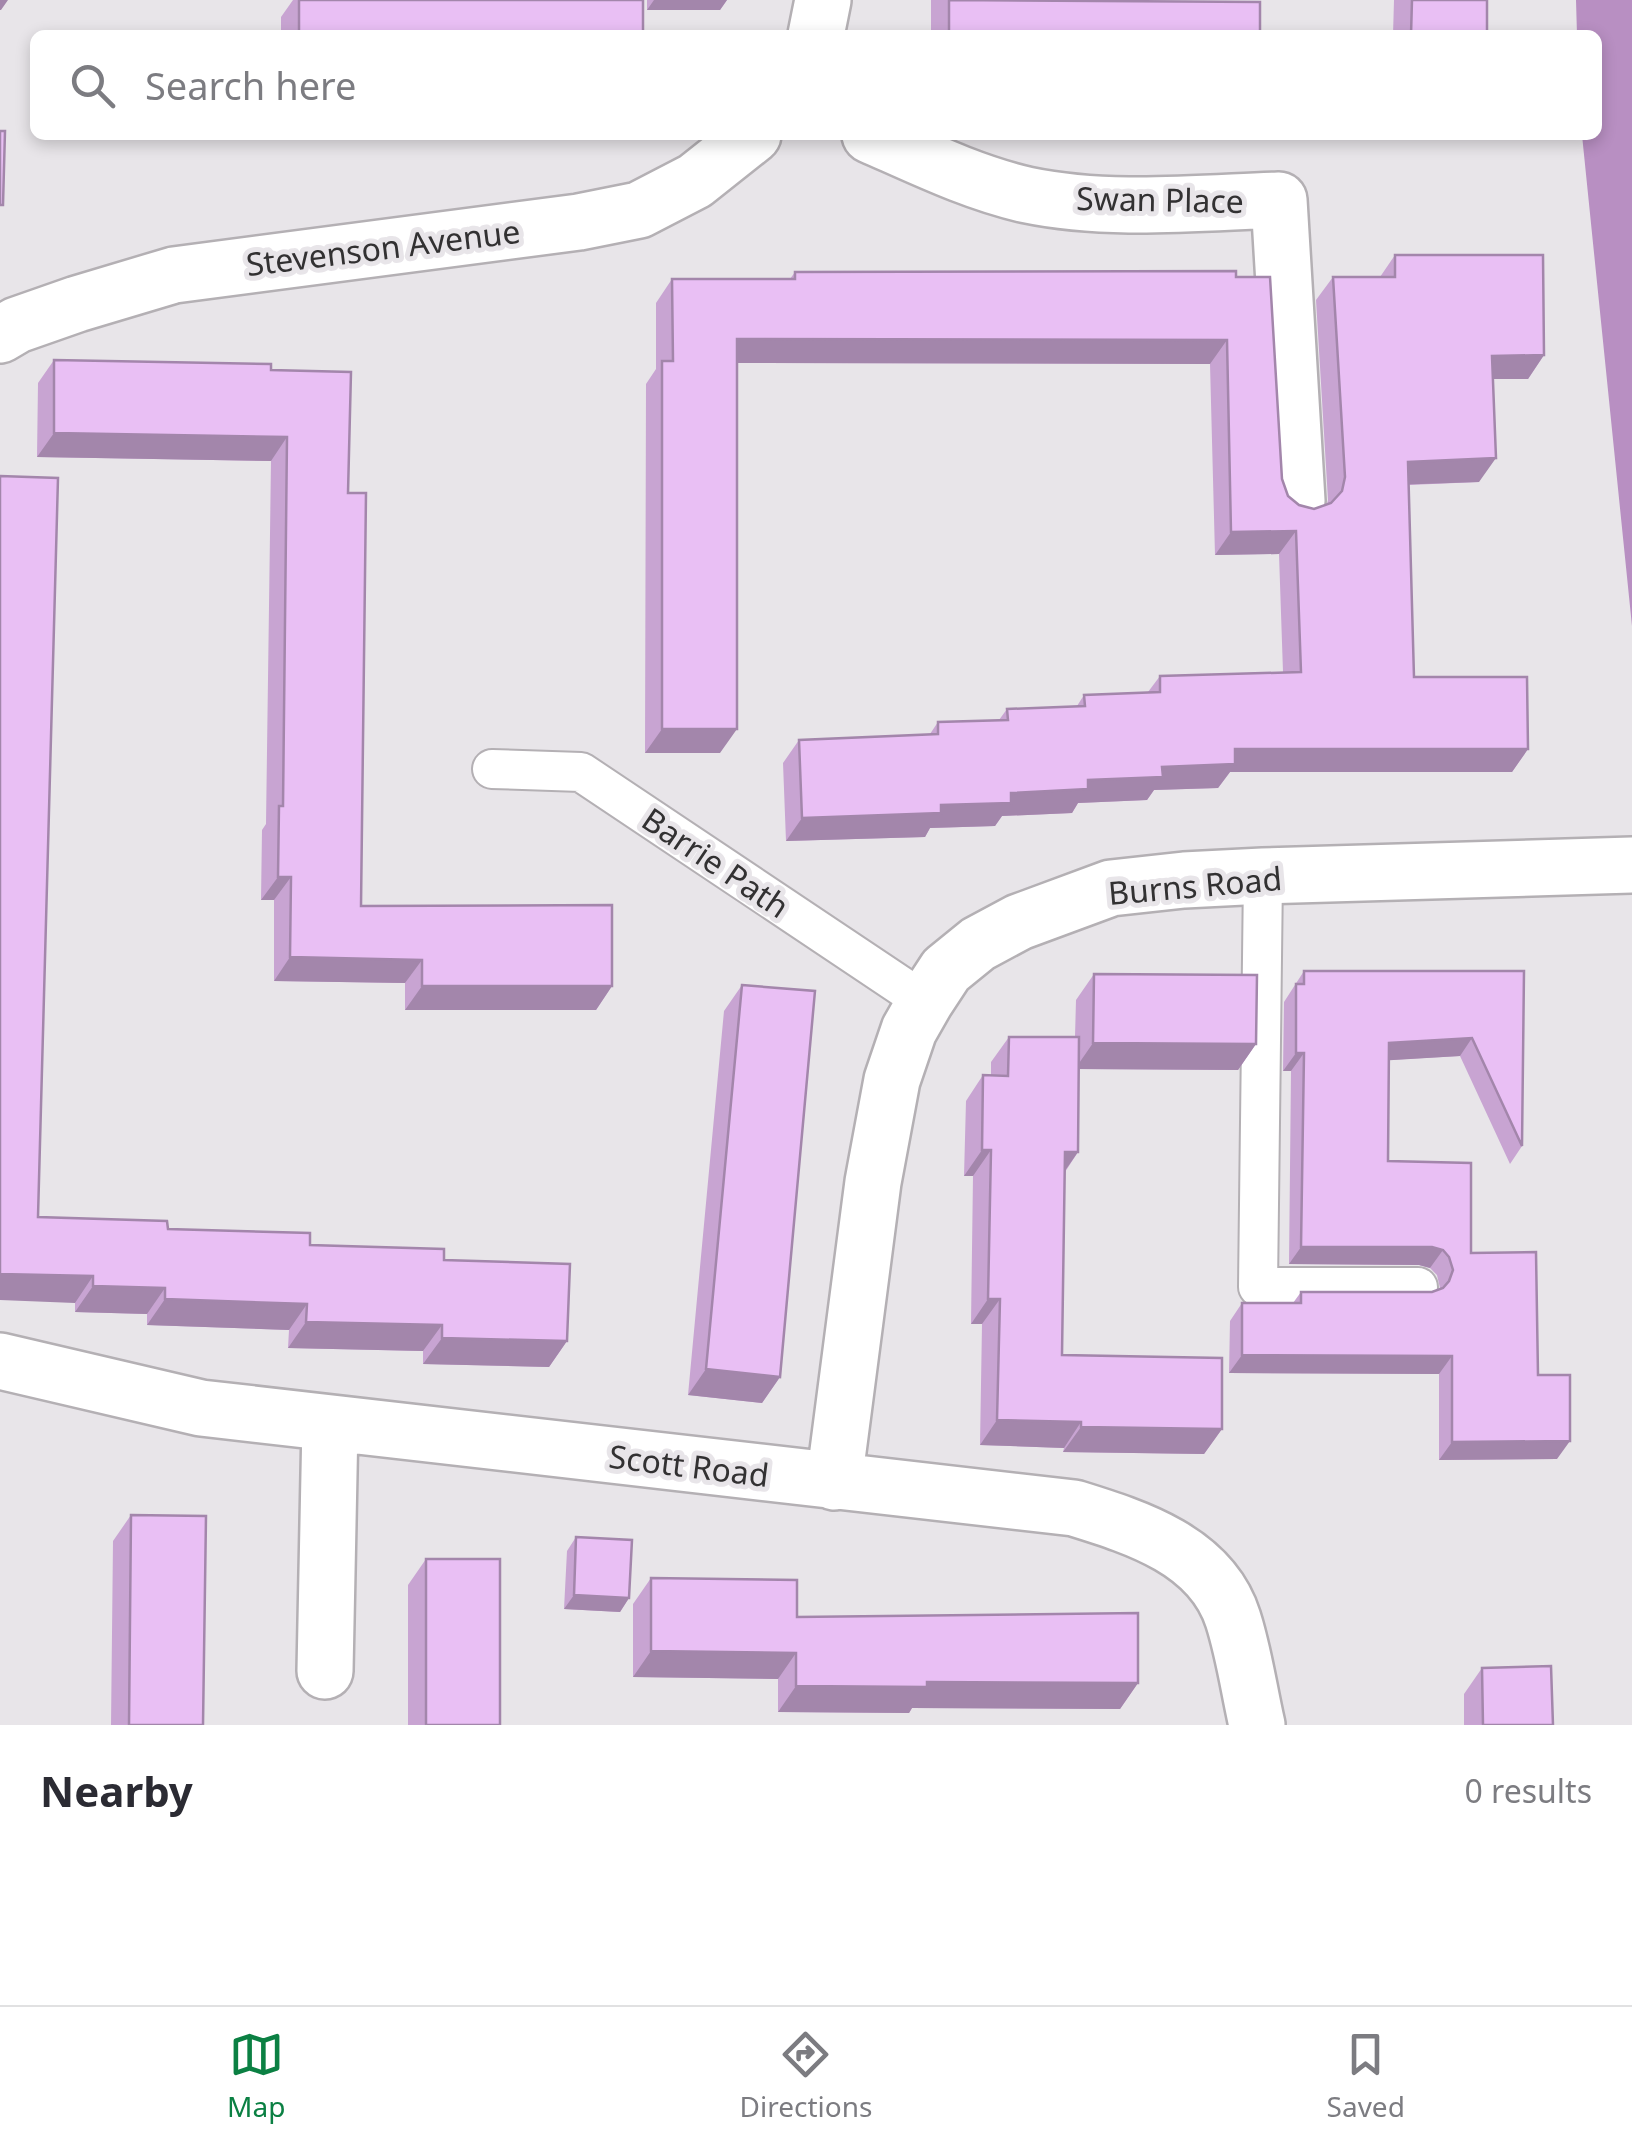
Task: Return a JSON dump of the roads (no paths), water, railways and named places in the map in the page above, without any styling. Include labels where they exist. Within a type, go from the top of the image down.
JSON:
[{"type":"street","points":[[817,30],[823,0]]},
{"type":"street","name":"Stevenson Avenue","points":[[0,335],[77,304],[174,276],[579,222],[639,210],[694,182],[747,140]]},
{"type":"street","name":"Swan Place","points":[[881,140],[947,169],[1027,195],[1128,205],[1278,200],[1298,501]]},
{"type":"street","name":"Burns Road","points":[[834,1482],[881,1130],[892,1080],[909,1030],[924,1002],[946,970],[978,944],[1020,922],[1111,888],[1263,876],[1632,866]]},
{"type":"street","name":"Scott Road","points":[[0,1361],[201,1408],[1074,1508],[1170,1544],[1210,1577],[1232,1616],[1257,1725]]},
{"type":"street","points":[[326,1671],[330,1424]]},
{"type":"lane","name":"Barrie Path","points":[[492,768],[582,772],[924,1002]]},
{"type":"lane","points":[[1263,876],[1258,1287],[1418,1287]]}]
